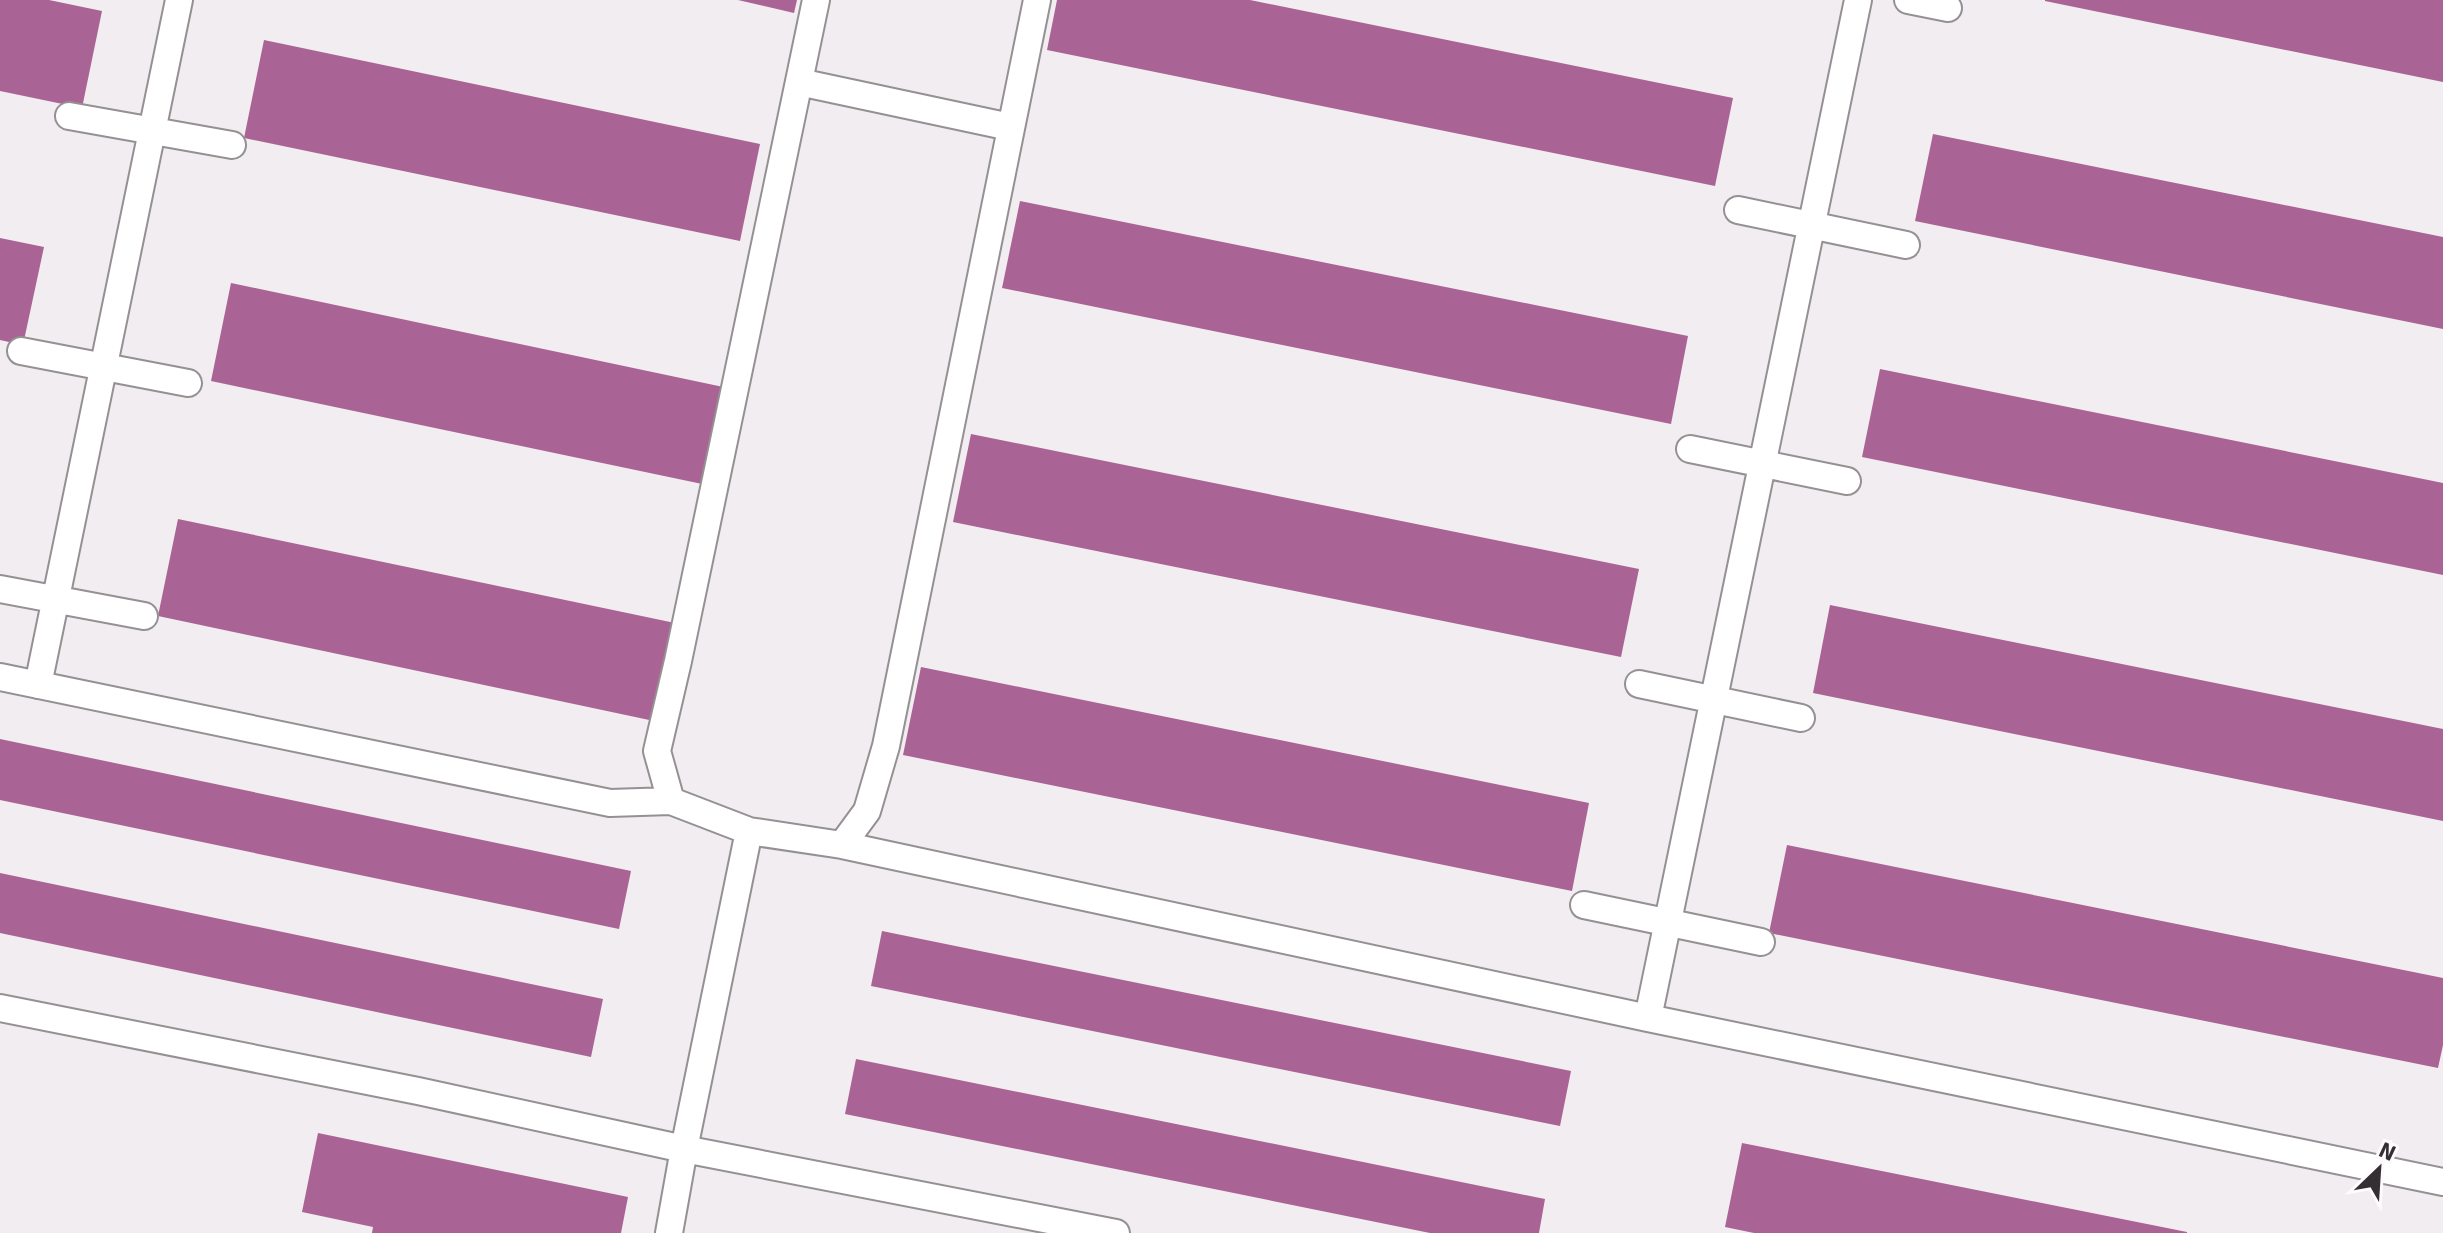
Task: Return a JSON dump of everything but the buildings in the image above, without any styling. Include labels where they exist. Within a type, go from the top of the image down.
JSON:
[{"type":"lane","points":[[38,685],[179,0]]},
{"type":"lane","points":[[671,801],[657,751],[816,0]]},
{"type":"lane","points":[[842,845],[867,811],[886,746],[1037,0]]},
{"type":"lane","points":[[1648,1018],[1858,0]]},
{"type":"lane","points":[[1908,0],[1948,8]]},
{"type":"lane","points":[[799,82],[1010,127]]},
{"type":"lane","points":[[69,116],[232,145]]},
{"type":"lane","points":[[1738,210],[1906,245]]},
{"type":"lane","points":[[21,351],[188,383]]},
{"type":"lane","points":[[1690,449],[1847,481]]},
{"type":"lane","points":[[0,589],[144,616]]},
{"type":"lane","points":[[0,677],[610,803],[671,801],[749,831],[842,845],[1648,1018],[2442,1175]]},
{"type":"lane","points":[[1639,684],[1801,718]]},
{"type":"lane","points":[[669,1233],[749,831]]},
{"type":"lane","points":[[1584,905],[1761,942]]},
{"type":"lane","points":[[0,1008],[418,1091],[684,1149],[1116,1233]]}]
